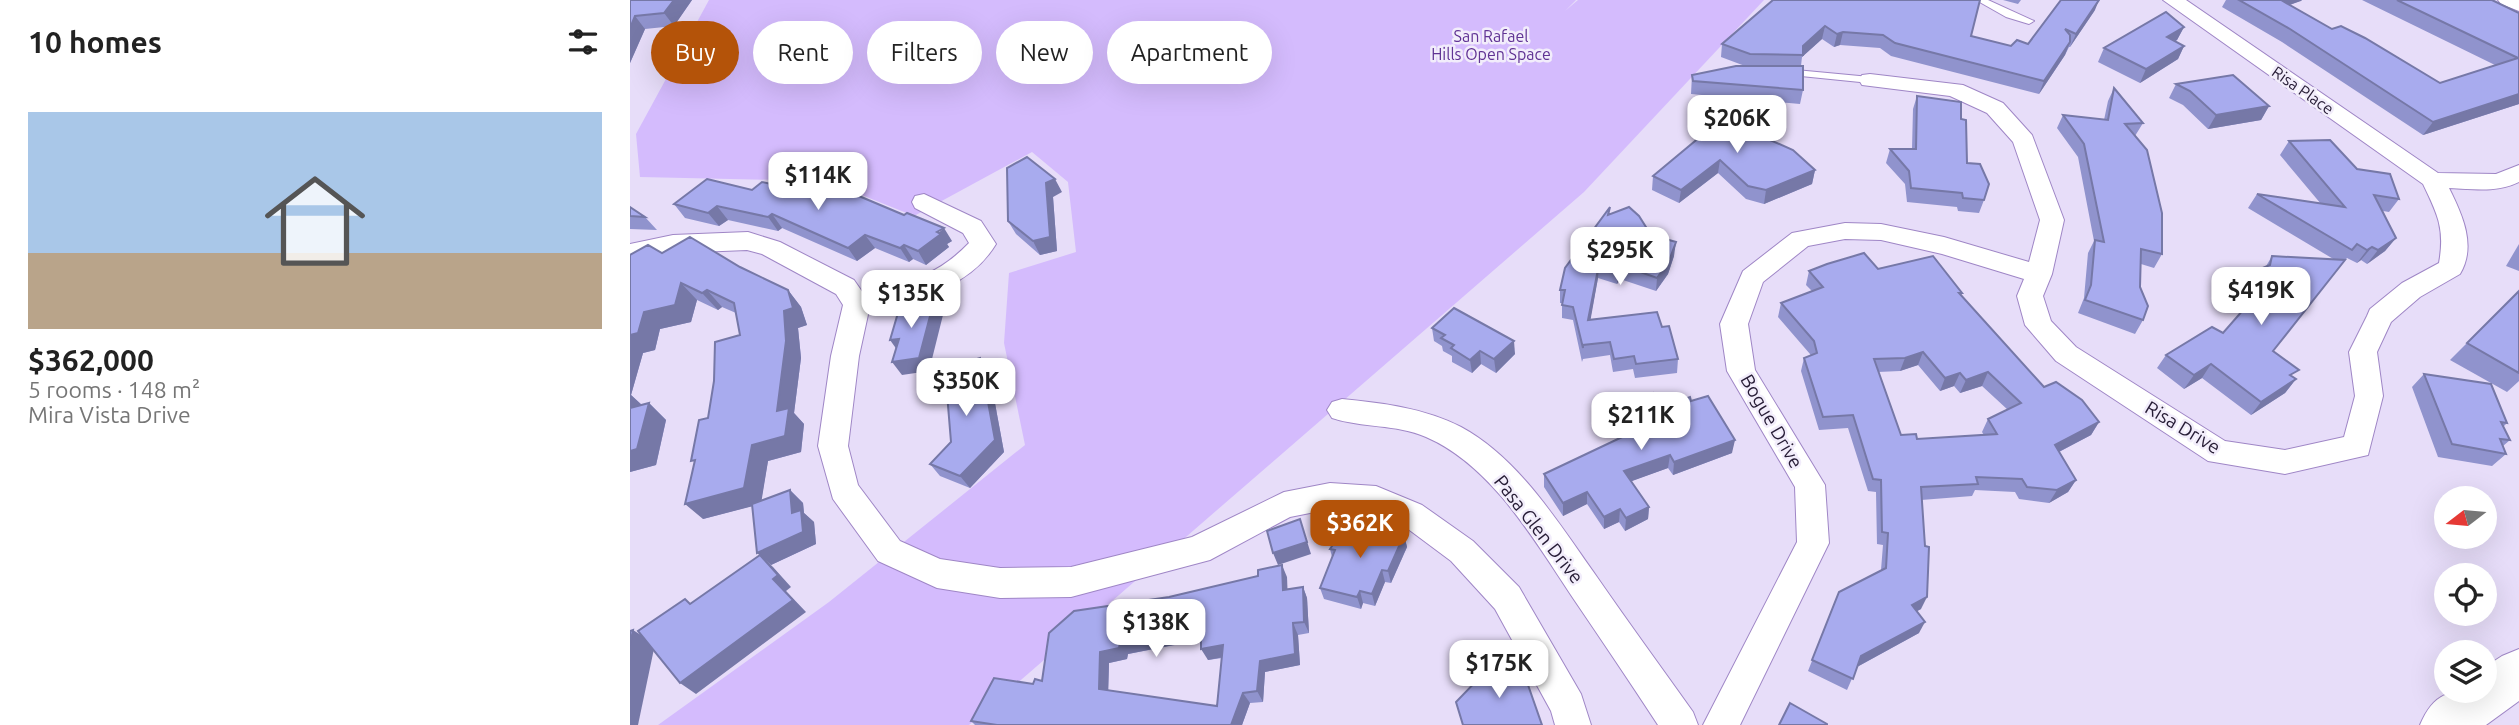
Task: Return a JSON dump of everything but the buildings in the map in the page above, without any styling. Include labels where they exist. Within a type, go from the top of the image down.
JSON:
[{"type":"main road","points":[[2445,725],[2519,671]]},
{"type":"street","name":"Risa Place","points":[[2173,0],[2433,180]]},
{"type":"street","points":[[2508,0],[2519,5]]},
{"type":"street","name":"Risa Drive","points":[[1870,80],[1955,90],[1995,108],[2024,140],[2052,220],[2039,274],[2030,296],[2039,325],[2066,354],[2219,452],[2285,462],[2357,446],[2369,396],[2363,352],[2380,316],[2411,290],[2451,268],[2456,239],[2448,210],[2433,180]]},
{"type":"street","points":[[2433,180],[2500,182],[2519,172]]},
{"type":"street","points":[[857,304],[932,285],[962,265],[982,244],[972,227],[924,202]]},
{"type":"street","name":"Bogue Drive","points":[[1721,725],[1814,543],[1810,485],[1741,371],[1734,324],[1752,277],[1801,239],[1845,231],[1881,232],[1944,246],[2039,274]]},
{"type":"street","points":[[630,253],[673,244],[748,241],[771,248],[845,287],[857,304],[845,356],[832,446],[844,490],[889,551],[937,573],[1000,583],[1071,582],[1199,550],[1284,505],[1330,496],[1376,499],[1411,514],[1462,551],[1507,598],[1568,706],[1573,725]]},
{"type":"street","name":"Pasa Glen Drive","points":[[1342,410],[1390,416],[1440,431],[1464,444],[1490,467],[1553,542],[1680,725]]},
{"type":"lane","points":[[1981,0],[2010,15],[2029,20]]},
{"type":"lane","points":[[1767,72],[1870,80]]},
{"type":"green space","name":"San Rafael Hills Open Space","points":[[709,0],[1576,0],[1565,11],[1578,0],[1764,0],[1584,192],[969,725],[658,725],[829,602],[1025,445],[1004,343],[1009,273],[1076,252],[1068,182],[1032,152],[914,216],[827,181],[640,177],[636,134],[663,84],[739,84],[739,21],[698,21]]}]
